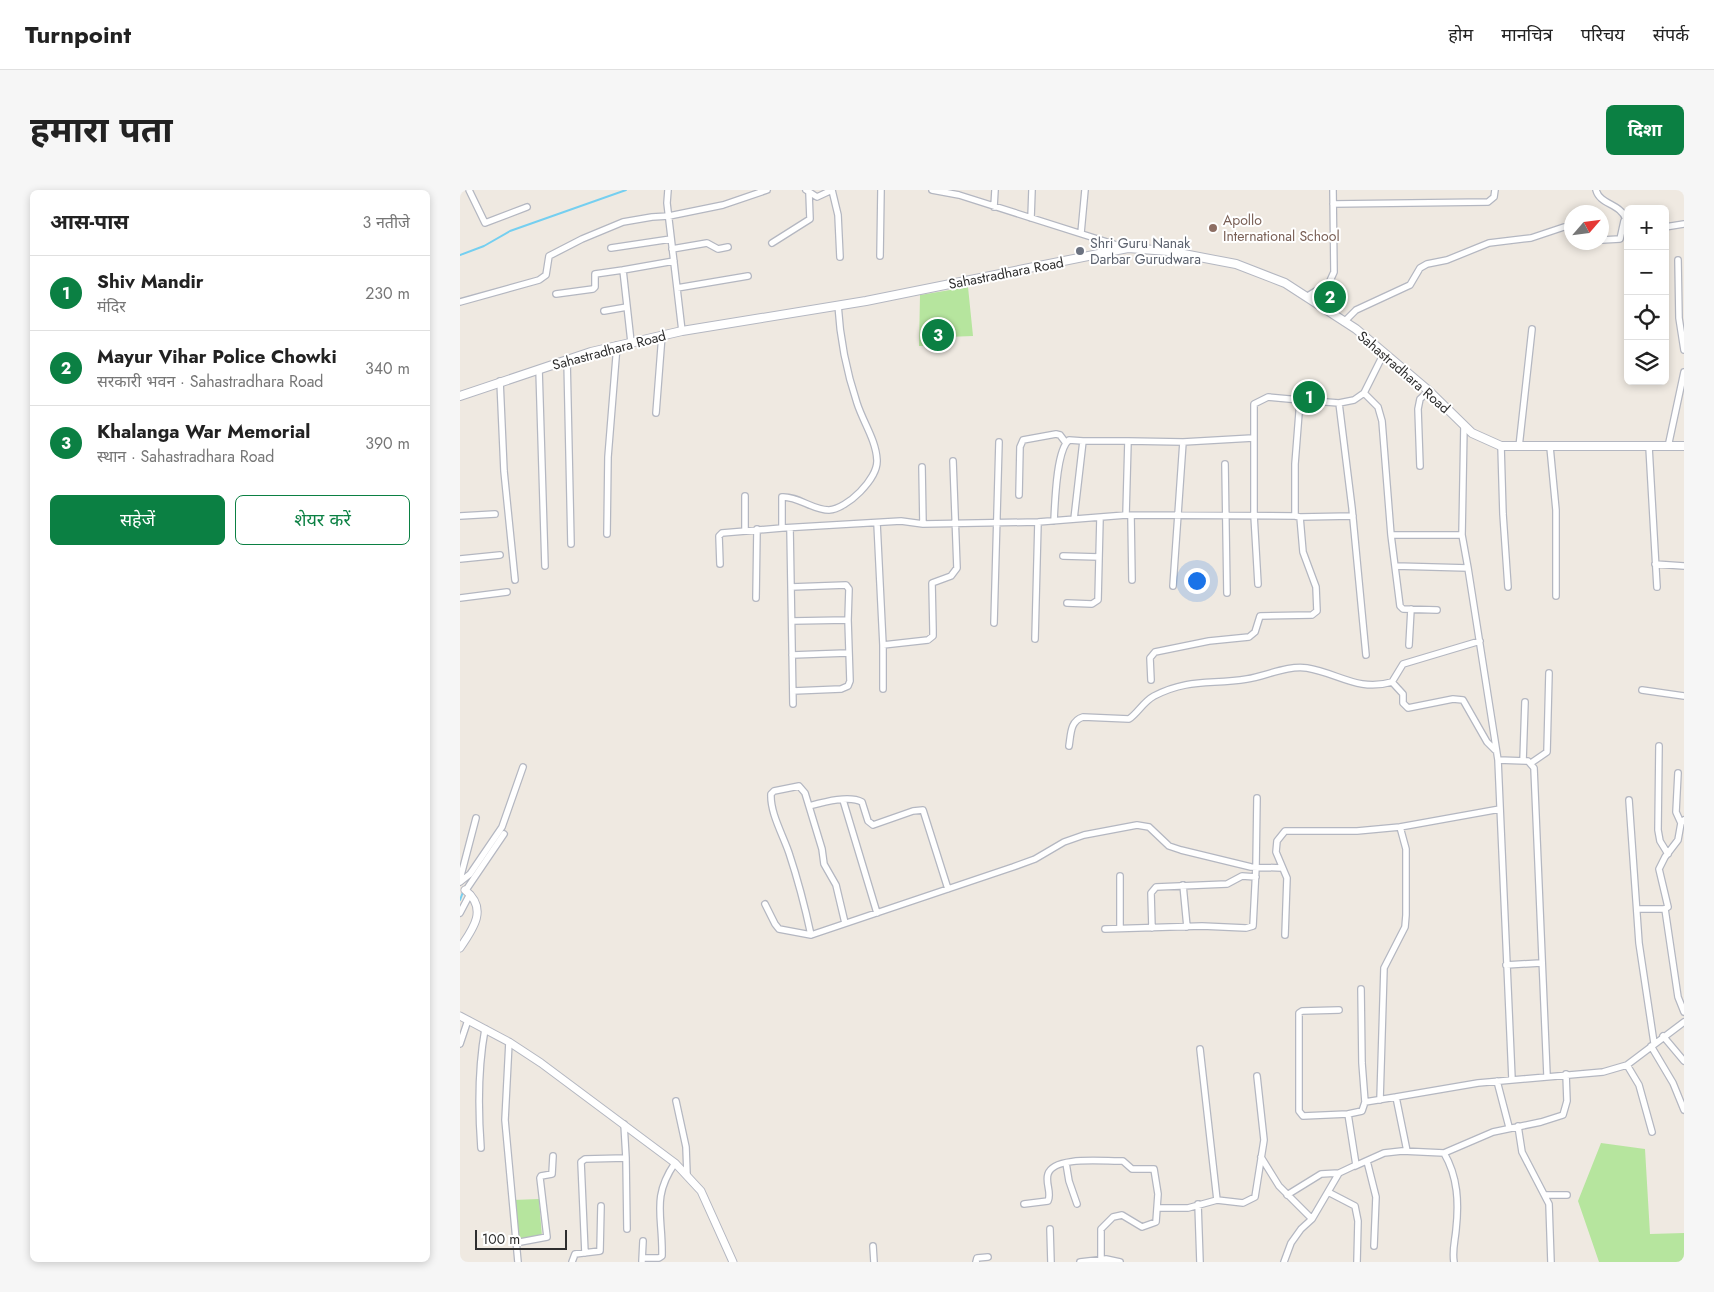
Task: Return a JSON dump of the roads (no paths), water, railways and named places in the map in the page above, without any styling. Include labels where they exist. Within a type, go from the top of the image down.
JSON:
[{"type":"main road","name":"Sahastradhara Road","points":[[460,396],[567,360],[662,335],[838,305],[1128,248],[1168,251],[1236,264],[1286,283],[1344,322],[1384,353],[1429,391],[1472,432],[1501,446],[1684,446]]},
{"type":"street","points":[[469,190],[485,223],[527,207]]},
{"type":"street","points":[[668,190],[671,239],[682,331]]},
{"type":"street","points":[[460,302],[539,280],[546,274],[549,256],[609,227],[636,219],[669,216],[723,205],[767,190]]},
{"type":"street","points":[[808,191],[817,197],[832,190],[838,215],[840,257]]},
{"type":"street","points":[[880,256],[881,190]]},
{"type":"street","points":[[932,190],[959,192],[994,207],[1128,248]]},
{"type":"street","points":[[994,207],[995,190]]},
{"type":"street","points":[[1031,218],[1032,190]]},
{"type":"street","points":[[1081,233],[1085,190]]},
{"type":"street","points":[[1306,297],[1329,283],[1334,272],[1334,190]]},
{"type":"street","points":[[1333,204],[1488,202],[1494,197],[1495,190]]},
{"type":"street","points":[[1596,190],[1600,198],[1621,209],[1624,214]]},
{"type":"street","points":[[772,243],[810,219],[808,191]]},
{"type":"street","points":[[1669,226],[1684,224]]},
{"type":"street","points":[[1344,322],[1356,310],[1410,285],[1420,268],[1427,264],[1447,260],[1489,243],[1531,238],[1564,227]]},
{"type":"street","points":[[1609,240],[1620,239],[1624,227]]},
{"type":"street","points":[[611,248],[671,239]]},
{"type":"street","points":[[672,249],[707,243],[718,249],[728,247]]},
{"type":"street","points":[[1678,260],[1679,318],[1684,350]]},
{"type":"street","points":[[556,294],[593,289],[595,274],[674,261]]},
{"type":"street","points":[[623,270],[631,342]]},
{"type":"street","points":[[677,288],[748,276]]},
{"type":"street","points":[[782,528],[782,497],[792,498],[815,507],[830,510],[861,492],[877,467],[874,447],[857,402],[844,356],[838,305]]},
{"type":"street","points":[[604,311],[627,307]]},
{"type":"street","points":[[1519,447],[1532,329]]},
{"type":"street","points":[[656,413],[662,335]]},
{"type":"street","points":[[607,534],[608,457],[617,346]]},
{"type":"street","points":[[1258,584],[1254,515],[1254,404],[1268,397],[1339,403],[1354,400],[1364,393],[1384,353]]},
{"type":"street","points":[[567,360],[571,544]]},
{"type":"street","points":[[539,369],[545,566]]},
{"type":"street","points":[[1668,446],[1684,372]]},
{"type":"street","points":[[500,381],[504,470],[515,580]]},
{"type":"street","points":[[1420,466],[1418,409],[1420,399],[1429,391]]},
{"type":"street","points":[[1364,393],[1378,407],[1382,420],[1391,535],[1400,606],[1402,609],[1411,610],[1437,610]]},
{"type":"street","points":[[1151,680],[1150,658],[1155,652],[1209,641],[1249,637],[1256,632],[1260,616],[1315,614],[1318,607],[1316,586],[1303,552],[1297,516],[1295,464],[1300,400]]},
{"type":"street","points":[[1339,403],[1353,516],[1366,655]]},
{"type":"street","points":[[1464,425],[1462,535],[1498,760],[1512,1079]]},
{"type":"street","points":[[1019,495],[1020,447],[1023,440],[1056,434],[1060,435],[1066,443]]},
{"type":"street","points":[[1054,521],[1058,476],[1066,443],[1070,440],[1183,442],[1253,438]]},
{"type":"street","points":[[1074,519],[1083,441]]},
{"type":"street","points":[[1128,441],[1132,580]]},
{"type":"street","points":[[994,623],[999,442]]},
{"type":"street","points":[[1173,586],[1176,515],[1183,442]]},
{"type":"street","points":[[1501,446],[1502,514],[1508,587]]},
{"type":"street","points":[[1550,447],[1556,510],[1556,596]]},
{"type":"street","points":[[1649,447],[1657,588]]},
{"type":"street","points":[[883,645],[923,642],[933,636],[930,586],[934,581],[951,576],[957,568],[953,462]]},
{"type":"street","points":[[1225,464],[1227,593]]},
{"type":"street","points":[[922,467],[923,524]]},
{"type":"street","points":[[744,496],[745,530]]},
{"type":"street","points":[[460,516],[495,514]]},
{"type":"street","points":[[720,564],[720,536],[722,533],[757,529],[901,521],[923,524],[1038,522],[1129,516],[1353,516]]},
{"type":"street","points":[[1066,603],[1092,604],[1097,602],[1100,518]]},
{"type":"street","points":[[1035,639],[1038,522]]},
{"type":"street","points":[[877,523],[883,645],[883,689]]},
{"type":"street","points":[[790,528],[793,704]]},
{"type":"street","points":[[756,598],[757,529]]},
{"type":"street","points":[[1391,535],[1462,535]]},
{"type":"street","points":[[460,559],[500,555]]},
{"type":"street","points":[[1063,556],[1099,557]]},
{"type":"street","points":[[1655,564],[1684,566]]},
{"type":"street","points":[[1395,566],[1468,568]]},
{"type":"street","points":[[791,587],[846,585],[849,590],[848,686],[841,689],[793,691]]},
{"type":"street","points":[[460,598],[507,592]]},
{"type":"street","points":[[1409,645],[1411,610]]},
{"type":"street","points":[[792,621],[848,620]]},
{"type":"street","points":[[1392,682],[1403,664],[1480,641]]},
{"type":"street","points":[[792,655],[847,652]]},
{"type":"street","points":[[1069,746],[1072,727],[1077,718],[1129,719],[1153,697],[1172,688],[1197,682],[1247,679],[1305,668],[1347,682],[1365,685],[1392,682]]},
{"type":"street","points":[[1498,760],[1531,763],[1547,752],[1549,672]]},
{"type":"street","points":[[1392,682],[1403,694],[1404,703],[1408,708],[1453,699],[1463,700],[1487,742],[1495,750]]},
{"type":"street","points":[[1642,690],[1684,696]]},
{"type":"street","points":[[1523,761],[1525,702]]},
{"type":"street","points":[[1659,746],[1658,830],[1660,840],[1668,854]]},
{"type":"street","points":[[1531,763],[1535,773],[1540,874],[1541,963],[1548,1075]]},
{"type":"street","points":[[463,887],[502,827],[523,767]]},
{"type":"street","points":[[1678,773],[1676,812],[1682,821],[1678,840],[1659,869],[1668,903],[1665,909],[1678,997],[1684,1012]]},
{"type":"street","points":[[811,935],[791,858],[773,811],[771,794],[799,786],[805,793],[822,849],[824,864],[836,885],[845,923]]},
{"type":"street","points":[[1105,929],[1246,928],[1253,926],[1257,798]]},
{"type":"street","points":[[810,806],[834,800],[857,799],[862,802],[868,821],[873,825],[913,811],[923,810],[948,889]]},
{"type":"street","points":[[843,800],[877,913]]},
{"type":"street","points":[[1629,800],[1637,909],[1652,1044],[1684,1110]]},
{"type":"street","points":[[1285,936],[1287,878],[1276,852],[1277,841],[1285,831],[1357,831],[1400,827],[1500,809]]},
{"type":"street","points":[[460,913],[476,818]]},
{"type":"street","points":[[765,904],[774,924],[779,929],[811,935],[1027,862],[1064,842],[1084,835],[1137,826],[1149,828],[1169,846],[1181,850],[1216,860],[1256,867],[1282,868]]},
{"type":"street","points":[[1380,1100],[1384,968],[1404,927],[1406,915],[1406,849],[1400,827]]},
{"type":"street","points":[[463,887],[504,834]]},
{"type":"street","points":[[1120,876],[1120,928]]},
{"type":"street","points":[[1152,928],[1151,894],[1154,888],[1227,884],[1242,876],[1256,877]]},
{"type":"street","points":[[1182,885],[1187,927]]},
{"type":"street","points":[[460,948],[478,910],[476,900],[463,887]]},
{"type":"street","points":[[1637,909],[1665,909]]},
{"type":"street","points":[[1506,965],[1541,963]]},
{"type":"street","points":[[1339,1010],[1302,1011],[1298,1013],[1299,1111],[1303,1116],[1348,1114],[1362,1111],[1365,1102],[1362,1063],[1362,989]]},
{"type":"street","points":[[460,1016],[509,1042],[675,1163],[687,1174],[704,1197],[733,1262]]},
{"type":"street","points":[[460,1044],[468,1020]]},
{"type":"street","points":[[1365,1102],[1512,1079],[1603,1072],[1627,1064],[1682,1023],[1684,1030]]},
{"type":"street","points":[[481,1148],[479,1104],[481,1053],[485,1029]]},
{"type":"street","points":[[1663,1036],[1684,1061]]},
{"type":"street","points":[[509,1042],[505,1120],[518,1262]]},
{"type":"street","points":[[1200,1049],[1216,1200]]},
{"type":"street","points":[[1627,1064],[1639,1085],[1652,1132]]},
{"type":"street","points":[[1287,1195],[1321,1174],[1339,1172],[1384,1154],[1407,1151],[1444,1153],[1480,1136],[1509,1127],[1541,1122],[1563,1115],[1567,1101],[1566,1074]]},
{"type":"street","points":[[1158,1208],[1188,1208],[1216,1200],[1236,1203],[1252,1200],[1264,1140],[1257,1076]]},
{"type":"street","points":[[1497,1081],[1509,1127]]},
{"type":"street","points":[[1396,1097],[1407,1151]]},
{"type":"street","points":[[676,1101],[686,1147],[687,1174]]},
{"type":"street","points":[[1348,1114],[1355,1166]]},
{"type":"street","points":[[624,1124],[627,1229]]},
{"type":"street","points":[[1518,1126],[1522,1152],[1546,1195],[1550,1217],[1551,1262]]},
{"type":"street","points":[[1444,1153],[1452,1166],[1457,1193],[1458,1214],[1452,1252],[1454,1262]]},
{"type":"street","points":[[515,1243],[546,1238],[540,1178],[541,1176],[552,1174],[553,1156]]},
{"type":"street","points":[[1261,1157],[1287,1195],[1312,1219]]},
{"type":"street","points":[[585,1253],[581,1162],[585,1160],[626,1158]]},
{"type":"street","points":[[1024,1204],[1048,1201],[1048,1172],[1058,1165],[1080,1160],[1123,1160],[1132,1169],[1152,1168],[1156,1173],[1158,1219],[1151,1226],[1140,1227],[1118,1214],[1108,1220],[1100,1234],[1101,1259]]},
{"type":"street","points":[[1366,1161],[1376,1197],[1374,1246]]},
{"type":"street","points":[[643,1241],[642,1260],[656,1259],[662,1256],[660,1192],[664,1179],[675,1163]]},
{"type":"street","points":[[1066,1163],[1069,1181],[1077,1204]]},
{"type":"street","points":[[1284,1262],[1290,1243],[1312,1219],[1339,1172]]},
{"type":"street","points":[[1328,1192],[1355,1206],[1358,1221],[1357,1262]]},
{"type":"street","points":[[1546,1195],[1567,1195]]},
{"type":"street","points":[[1198,1204],[1200,1262]]},
{"type":"street","points":[[572,1262],[575,1254],[600,1251],[601,1206]]},
{"type":"street","points":[[1050,1229],[1051,1262]]},
{"type":"street","points":[[872,1246],[874,1262]]},
{"type":"street","points":[[976,1262],[977,1258],[988,1257]]},
{"type":"street","points":[[1080,1262],[1101,1259],[1120,1262]]},
{"type":"waterway","points":[[460,255],[484,246],[510,231],[626,190]]},
{"type":"waterway","points":[[460,900],[463,892]]},
{"type":"place","name":"Apollo International School","points":[[1213,228]]},
{"type":"place","name":"Shri Guru Nanak Darbar Gurudwara","points":[[1080,251]]},
{"type":"place","name":"Mayur Vihar Police Chowki","points":[[1330,297]]},
{"type":"place","name":"Khalanga War Memorial","points":[[938,335]]},
{"type":"place","name":"Shiv Mandir","points":[[1309,397]]}]
